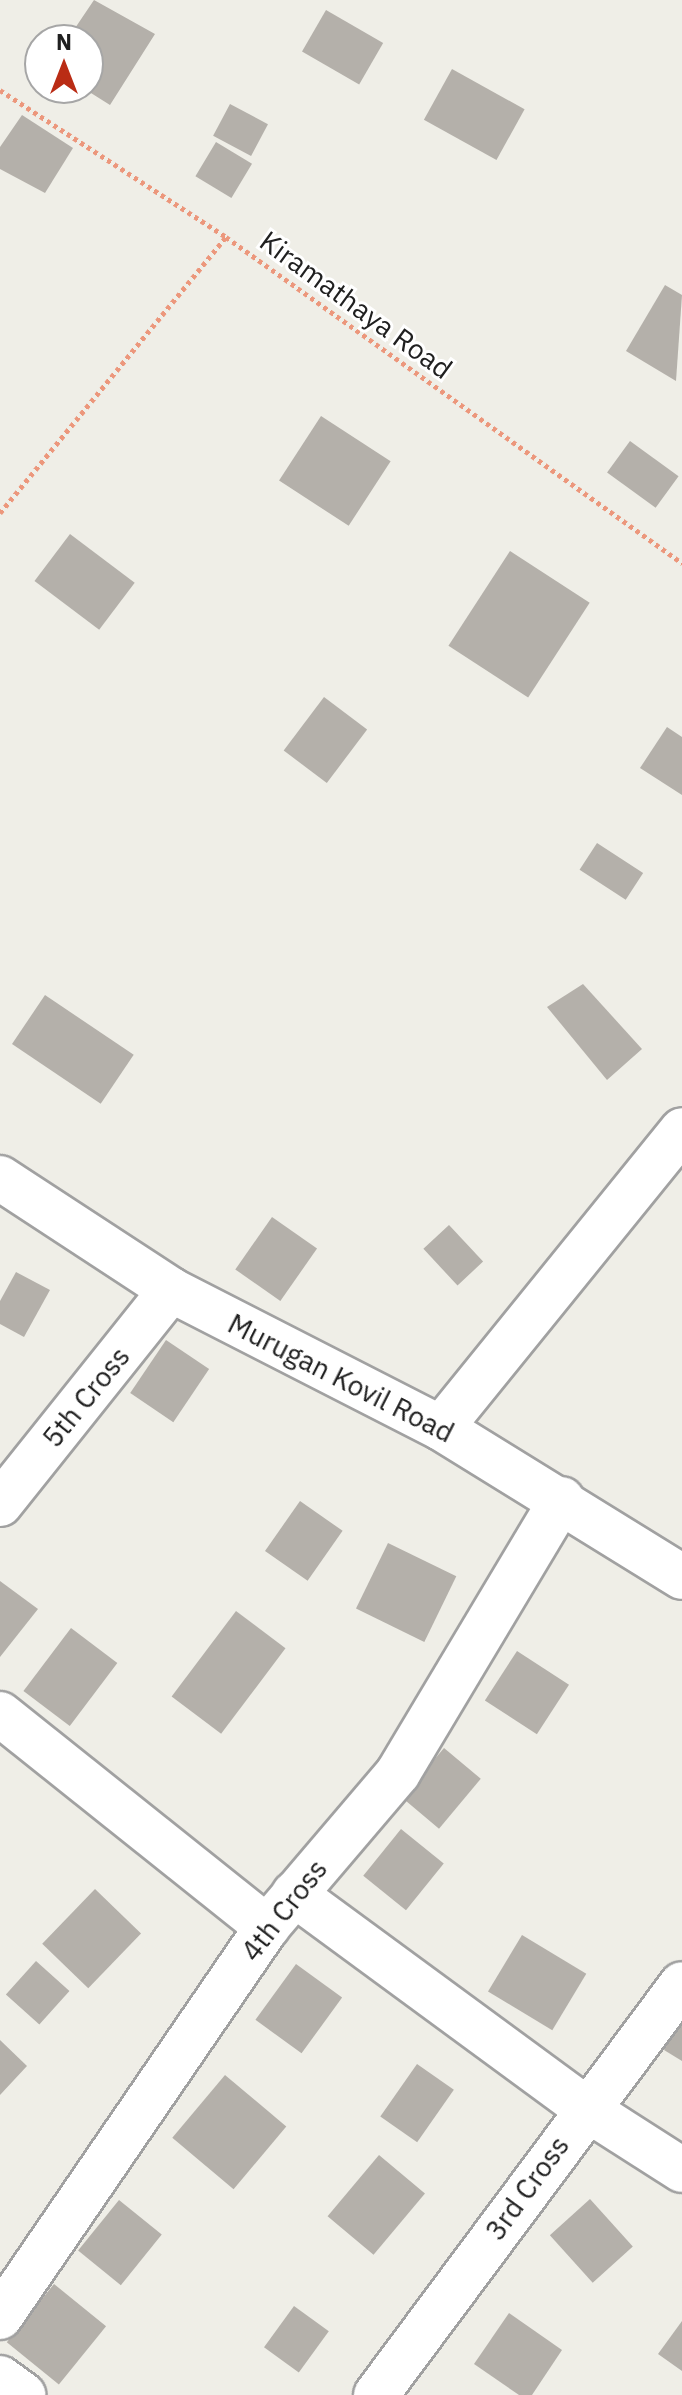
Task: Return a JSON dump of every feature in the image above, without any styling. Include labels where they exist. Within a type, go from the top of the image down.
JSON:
[{"type":"street","points":[[441,1428],[682,1130]]},
{"type":"street","name":"Murugan Kovil Road","points":[[0,1178],[171,1290],[441,1428],[562,1499],[682,1577]]},
{"type":"street","name":"5th Cross","points":[[0,1504],[171,1290]]},
{"type":"street","name":"4th Cross","points":[[0,2317],[267,1927],[398,1773],[562,1499]]},
{"type":"street","points":[[0,1714],[267,1927]]},
{"type":"street","points":[[294,1894],[585,2108],[682,2170]]},
{"type":"street","name":"3rd Cross","points":[[376,2395],[585,2108],[682,1984]]},
{"type":"street","points":[[0,2378],[23,2395]]},
{"type":"path","name":"Kiramathaya Road","points":[[0,90],[226,237],[682,563]]},
{"type":"path","points":[[0,513],[226,237]]},
{"type":"building","points":[[94,0],[155,34],[110,105],[104,101],[104,24],[78,24]]},
{"type":"building","points":[[326,10],[383,43],[359,85],[302,52]]},
{"type":"building","points":[[452,69],[525,109],[496,160],[424,120]]},
{"type":"building","points":[[230,104],[268,124],[251,156],[213,136]]},
{"type":"building","points":[[22,115],[73,148],[45,193],[0,169],[0,147]]},
{"type":"building","points":[[216,142],[252,164],[231,198],[195,176]]},
{"type":"building","points":[[665,285],[682,295],[676,381],[626,351]]},
{"type":"building","points":[[321,416],[391,461],[349,526],[279,481]]},
{"type":"building","points":[[630,441],[679,476],[656,508],[607,473]]},
{"type":"building","points":[[70,534],[135,583],[99,630],[34,581]]},
{"type":"building","points":[[510,551],[590,603],[528,698],[448,646]]},
{"type":"building","points":[[324,697],[367,729],[327,783],[284,751]]},
{"type":"building","points":[[667,727],[682,737],[682,795],[640,768]]},
{"type":"building","points":[[597,843],[643,873],[626,900],[580,870]]},
{"type":"building","points":[[583,984],[642,1049],[607,1080],[547,1007]]},
{"type":"building","points":[[45,995],[134,1055],[101,1104],[12,1044]]},
{"type":"building","points":[[272,1217],[317,1249],[280,1301],[235,1269]]},
{"type":"building","points":[[449,1225],[483,1262],[458,1285],[423,1249]]},
{"type":"building","points":[[16,1272],[50,1290],[24,1337],[0,1324],[0,1301]]},
{"type":"building","points":[[166,1340],[209,1369],[173,1422],[130,1393]]},
{"type":"building","points":[[300,1501],[343,1531],[308,1581],[265,1551]]},
{"type":"building","points":[[388,1543],[456,1576],[424,1642],[356,1609]]},
{"type":"building","points":[[0,1581],[38,1609],[0,1657]]},
{"type":"building","points":[[236,1611],[286,1648],[221,1734],[172,1696]]},
{"type":"building","points":[[71,1628],[117,1663],[70,1726],[23,1691]]},
{"type":"building","points":[[517,1651],[569,1685],[537,1734],[485,1700]]},
{"type":"building","points":[[444,1748],[481,1779],[439,1829],[402,1798]]},
{"type":"building","points":[[401,1829],[444,1864],[406,1910],[363,1876]]},
{"type":"building","points":[[95,1889],[141,1933],[88,1988],[42,1944]]},
{"type":"building","points":[[522,1935],[586,1974],[552,2030],[488,1992]]},
{"type":"building","points":[[36,1961],[69,1991],[39,2025],[6,1994]]},
{"type":"building","points":[[296,1964],[342,1998],[302,2053],[255,2020]]},
{"type":"building","points":[[682,2018],[682,2061],[664,2050]]},
{"type":"building","points":[[0,2040],[27,2066],[0,2095]]},
{"type":"building","points":[[417,2064],[454,2090],[417,2142],[380,2116]]},
{"type":"building","points":[[225,2075],[286,2126],[234,2189],[172,2138]]},
{"type":"building","points":[[379,2155],[425,2194],[374,2255],[328,2216]]},
{"type":"building","points":[[590,2199],[633,2247],[593,2283],[550,2235]]},
{"type":"building","points":[[119,2200],[162,2235],[121,2285],[78,2251]]},
{"type":"building","points":[[54,2284],[106,2326],[59,2384],[7,2342]]},
{"type":"building","points":[[294,2306],[329,2331],[299,2373],[264,2347]]},
{"type":"building","points":[[509,2313],[562,2350],[532,2395],[519,2395],[474,2364]]},
{"type":"building","points":[[682,2321],[682,2371],[658,2354]]}]
